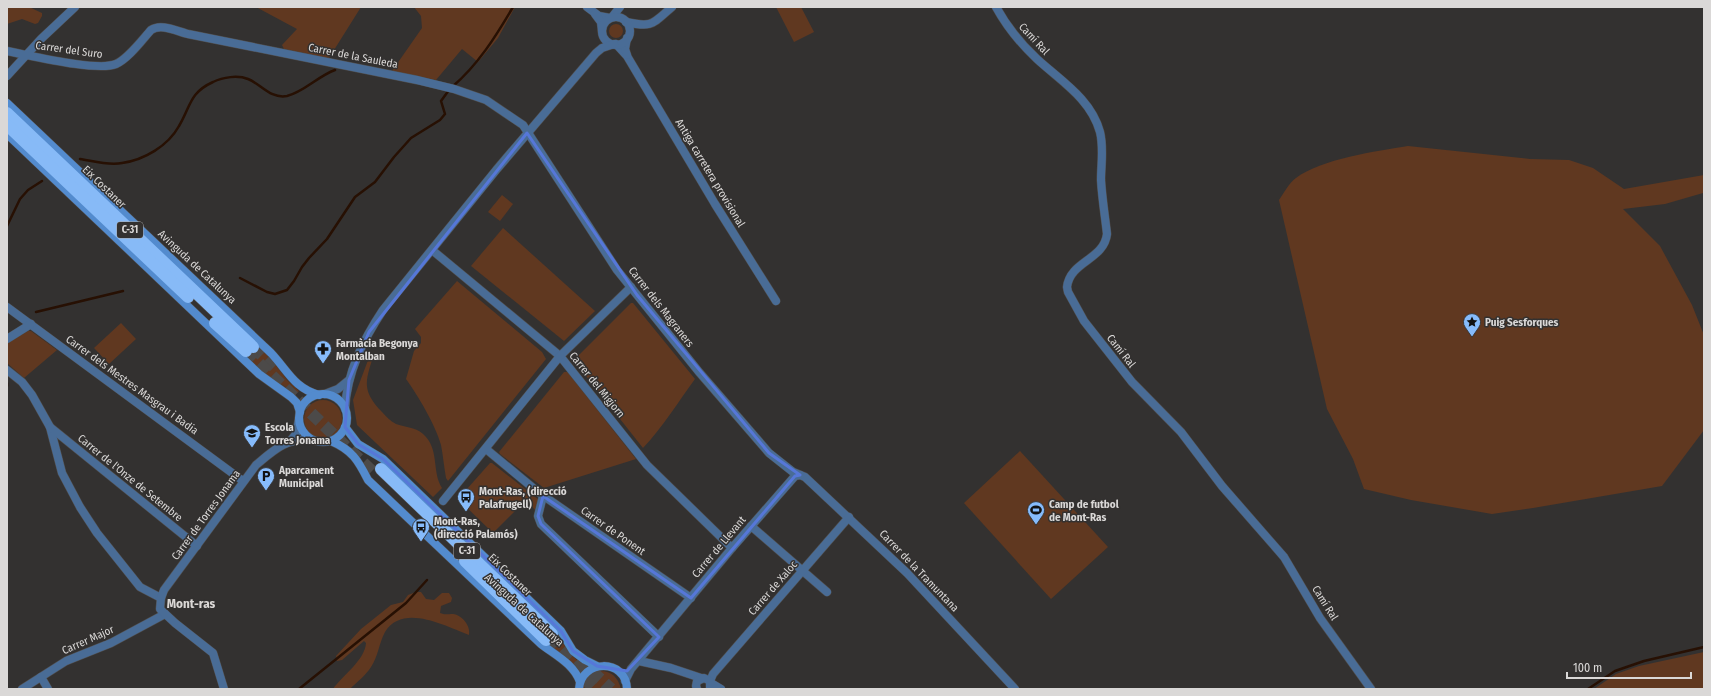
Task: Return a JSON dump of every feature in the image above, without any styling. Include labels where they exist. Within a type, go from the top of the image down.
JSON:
[{"type":"highway","name":"Eix Costaner","points":[[7,113],[249,349],[7,125]]},
{"type":"highway","name":"Eix Costaner","points":[[379,472],[549,637]]},
{"type":"main road","name":"Avinguda de Catalunya","points":[[7,102],[271,354],[295,382],[306,390],[322,394]]},
{"type":"main road","points":[[7,134],[259,374],[283,390],[297,403],[300,416],[304,433],[312,440],[321,442],[330,441],[339,436],[347,421],[345,409],[337,399],[322,394],[307,400],[300,416]]},
{"type":"main road","points":[[345,427],[358,444],[383,459],[534,605],[560,631],[573,651],[584,660],[597,666]]},
{"type":"main road","name":"Avinguda de Catalunya","points":[[330,441],[344,446],[354,455],[368,480],[541,644],[562,658],[578,675],[579,685]]},
{"type":"main road","points":[[579,685],[588,670],[597,666],[608,666],[620,672],[626,685]]},
{"type":"street","points":[[7,76],[26,55],[75,7]]},
{"type":"street","points":[[615,44],[607,41],[602,33],[604,23],[622,7]]},
{"type":"street","points":[[622,7],[625,21],[629,30],[625,49],[627,56]]},
{"type":"street","points":[[590,10],[599,16],[640,25],[650,25],[672,7]]},
{"type":"street","name":"Camí Ral","points":[[996,7],[1011,31],[1022,43],[1084,101],[1093,115],[1100,132],[1102,150],[1101,180],[1107,234],[1106,242],[1103,248],[1076,267],[1071,273],[1067,287],[1073,301],[1088,326],[1132,382],[1181,432],[1222,486],[1284,557],[1320,618],[1371,689]]},
{"type":"street","points":[[590,10],[601,22],[602,42],[596,53]]},
{"type":"street","points":[[345,409],[349,380],[369,332],[383,310],[527,133],[596,53],[602,48],[621,43],[640,25]]},
{"type":"street","name":"Carrer del Suro","points":[[7,50],[77,64],[107,66],[116,64],[123,59],[151,30],[156,27],[161,27]]},
{"type":"street","name":"Carrer de la Sauleda","points":[[161,27],[188,34],[450,88],[486,100],[500,108],[523,125],[527,133]]},
{"type":"street","name":"Antiga carretera provisional","points":[[615,44],[627,56],[715,204],[776,301]]},
{"type":"street","name":"Carrer dels Magraners","points":[[527,133],[618,270],[631,287],[699,372],[769,453],[793,472],[800,475]]},
{"type":"street","name":"Carrer del Migjorn","points":[[432,250],[560,356],[653,471],[732,548]]},
{"type":"street","points":[[443,501],[560,356],[631,287]]},
{"type":"street","name":"Carrer dels Mestres Masgrau i Badia","points":[[7,307],[243,481]]},
{"type":"street","points":[[7,339],[31,324]]},
{"type":"street","points":[[7,370],[22,382],[32,395],[50,427],[62,473],[96,533],[140,587],[161,598],[160,609],[213,653],[224,689]]},
{"type":"street","points":[[322,394],[338,389],[349,380]]},
{"type":"street","points":[[291,440],[296,434],[300,416]]},
{"type":"street","name":"Carrer de l'Onze de Setembre","points":[[50,427],[197,546]]},
{"type":"street","points":[[291,440],[312,440]]},
{"type":"street","name":"Carrer de Torres Jonama","points":[[161,598],[164,590],[256,465],[291,440]]},
{"type":"street","points":[[54,445],[67,441]]},
{"type":"street","name":"Carrer de Ponent","points":[[486,449],[544,496],[691,598]]},
{"type":"street","name":"Carrer de la Tramuntana","points":[[800,475],[805,477],[849,517],[907,573],[1015,689]]},
{"type":"street","name":"Carrer de Llevant","points":[[626,685],[631,669],[751,526],[795,476],[800,475]]},
{"type":"street","points":[[544,496],[538,516],[541,524],[659,637]]},
{"type":"street","name":"Carrer de Xaloc","points":[[696,689],[696,683],[711,683],[803,570],[849,517]]},
{"type":"street","points":[[751,526],[827,592]]},
{"type":"street","name":"Carrer Major","points":[[22,689],[66,661],[111,642],[165,614]]},
{"type":"street","points":[[639,661],[687,673],[711,683]]},
{"type":"street","name":"Carrer de Llevant","points":[[620,672],[631,669]]},
{"type":"street","points":[[687,673],[696,689]]},
{"type":"street","points":[[41,677],[48,689]]},
{"type":"highlighted area","points":[[527,133],[637,295],[769,453],[800,475],[795,476],[691,598],[543,496],[538,516],[541,524],[659,637],[627,671],[597,666],[573,651],[561,631],[383,459],[358,444],[345,427],[349,380],[369,332]]},
{"type":"shaded area","points":[[7,7],[29,7],[42,13],[42,16],[38,23],[35,24],[22,19],[7,24]]},
{"type":"shaded area","points":[[256,7],[361,7],[329,58],[284,49],[282,45],[297,29]]},
{"type":"shaded area","points":[[414,7],[515,7],[498,38],[478,62],[462,49],[436,80],[392,71],[422,28],[421,16]]},
{"type":"shaded area","points":[[776,7],[801,7],[814,32],[794,42]]},
{"type":"shaded area","points":[[613,24],[619,24],[623,28],[623,34],[619,38],[613,38],[609,34],[609,28]]},
{"type":"shaded area","points":[[1408,146],[1530,159],[1569,160],[1593,168],[1624,189],[1704,175],[1703,193],[1665,204],[1623,209],[1660,246],[1692,305],[1704,335],[1704,430],[1662,486],[1492,514],[1411,500],[1364,489],[1353,459],[1327,409],[1279,200],[1293,180],[1307,171],[1350,157]]},
{"type":"shaded area","points":[[502,195],[513,204],[500,221],[488,212]]},
{"type":"shaded area","points":[[503,228],[595,311],[564,341],[471,266]]},
{"type":"shaded area","points":[[457,281],[542,352],[546,359],[448,481],[446,478],[441,445],[435,428],[426,410],[406,379],[414,351],[421,343],[421,337],[415,329]]},
{"type":"shaded area","points":[[631,303],[633,303],[695,379],[664,423],[643,448],[575,362],[576,358]]},
{"type":"shaded area","points":[[121,323],[136,339],[109,364],[94,348]]},
{"type":"shaded area","points":[[28,331],[31,331],[57,350],[24,378],[7,363],[7,343]]},
{"type":"shaded area","points":[[254,343],[271,359],[288,381],[299,391],[295,395],[284,386],[265,375],[244,355]]},
{"type":"shaded area","points":[[370,355],[373,357],[368,373],[367,386],[371,398],[382,412],[396,424],[412,428],[423,434],[433,449],[437,475],[442,488],[433,497],[357,425],[353,400]]},
{"type":"shaded area","points":[[564,372],[569,374],[636,459],[544,488],[499,452]]},
{"type":"shaded area","points":[[323,400],[333,403],[339,409],[342,419],[339,429],[333,435],[323,438],[313,435],[307,429],[304,419],[307,409],[313,403]]},
{"type":"shaded area","name":"Camp de futbol de Mont-Ras","points":[[1020,451],[1108,547],[1051,599],[964,503]]},
{"type":"shaded area","points":[[490,463],[492,463],[539,500],[535,510],[529,503],[515,511],[493,533],[460,501],[459,498]]},
{"type":"shaded area","points":[[421,592],[426,599],[434,600],[442,593],[449,593],[452,598],[451,602],[441,606],[440,613],[460,616],[469,628],[469,635],[437,622],[425,619],[402,619],[393,623],[385,632],[373,663],[364,676],[350,689],[333,689],[358,661],[365,649],[366,643],[364,641],[342,660],[337,661],[336,656],[361,629],[391,605],[403,602],[408,595]]},
{"type":"shaded area","points":[[554,631],[561,639],[568,652],[579,662],[575,666],[565,656],[548,646]]},
{"type":"shaded area","points":[[1704,652],[1704,689],[1594,689],[1616,674],[1639,666]]},
{"type":"shaded area","points":[[598,671],[607,672],[613,675],[618,681],[621,689],[583,689],[588,678]]},
{"type":"waterway","points":[[452,87],[478,60],[513,7]]},
{"type":"waterway","points":[[80,159],[106,164],[117,164],[139,159],[155,151],[169,140],[179,126],[195,95],[205,86],[217,80],[230,77],[240,77],[253,81],[271,93],[287,96],[299,91],[335,70]]},
{"type":"waterway","points":[[240,278],[267,292],[275,294],[287,290],[309,258],[327,239],[355,197],[375,182],[411,138],[440,120],[445,114],[441,101],[449,90]]},
{"type":"waterway","points":[[7,226],[20,199],[28,190],[42,181]]},
{"type":"waterway","points":[[36,312],[123,291]]},
{"type":"waterway","points":[[299,689],[406,603],[427,580]]},
{"type":"waterway","points":[[1588,689],[1615,671],[1644,661],[1704,647]]},
{"type":"tunnel","points":[[253,347],[274,367]]},
{"type":"tunnel","points":[[246,351],[376,475]]},
{"type":"tunnel","points":[[552,634],[611,689]]},
{"type":"tunnel","points":[[546,640],[595,689]]},
{"type":"place","name":"Puig Sesforques","points":[[1472,337]]},
{"type":"place","name":"Farmàcia Begonya Montalban","points":[[323,364]]},
{"type":"place","name":"Escola Torres Jonama","points":[[252,448]]},
{"type":"place","name":"Aparcament Municipal","points":[[266,491]]},
{"type":"place","name":"Mont-Ras, (direcció Palafrugell)","points":[[466,512]]},
{"type":"place","name":"Camp de futbol de Mont-Ras","points":[[1036,525]]},
{"type":"place","name":"Mont-Ras, (direcció Palamós)","points":[[421,542]]},
{"type":"district","name":"Mont-ras","points":[[191,603]]}]
